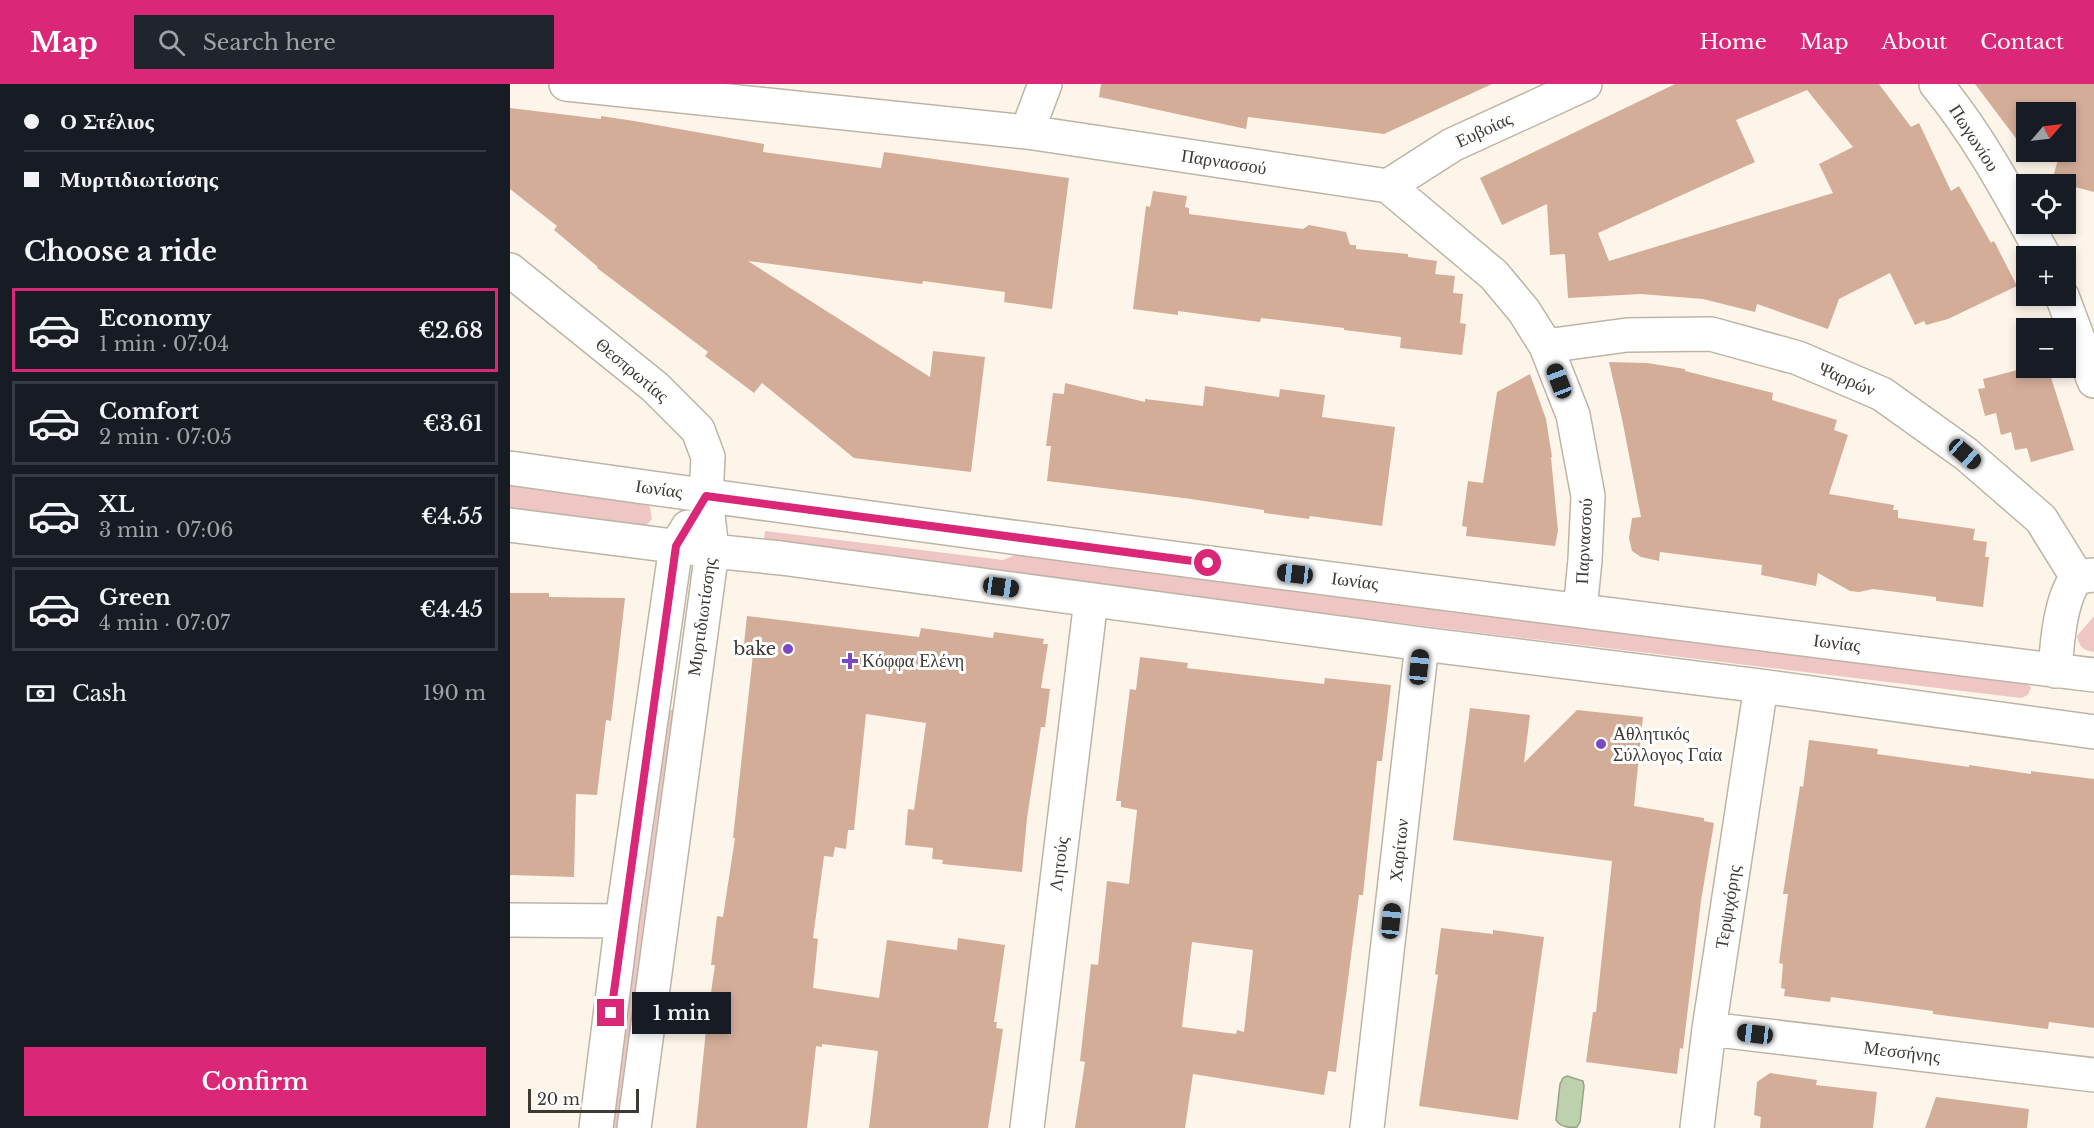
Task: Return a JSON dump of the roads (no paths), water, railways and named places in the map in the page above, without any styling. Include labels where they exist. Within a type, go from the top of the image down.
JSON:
[{"type":"street","name":"Παρνασσού","points":[[566,84],[1027,132],[1388,186],[1494,275],[1524,311],[1546,346],[1573,415],[1588,496],[1580,610]]},
{"type":"street","points":[[1027,132],[1045,84]]},
{"type":"street","name":"Ευβοίας","points":[[1388,186],[1452,145],[1585,84]]},
{"type":"street","name":"Πωγωνίου","points":[[1936,84],[1956,108],[1994,165],[2039,246]]},
{"type":"street","name":"Θεσπρωτίας","points":[[510,270],[656,387],[698,430],[708,457],[706,496]]},
{"type":"street","points":[[2066,306],[2094,381]]},
{"type":"street","name":"Ψαρρών","points":[[1546,346],[1627,334],[1711,334],[1798,358],[1882,394],[1965,454],[2041,519],[2086,576]]},
{"type":"street","name":"Ιωνίας","points":[[510,468],[706,496],[2094,675]]},
{"type":"street","name":"Μυρτιδιωτίσσης","points":[[596,1128],[622,921],[676,546],[706,496]]},
{"type":"street","name":"Μυρτιδιωτίσσης","points":[[634,1128],[711,551],[706,496]]},
{"type":"street","points":[[510,525],[781,558],[1422,644],[1761,686],[2094,732]]},
{"type":"street","points":[[2055,670],[2057,633],[2071,585],[2086,576]]},
{"type":"street","name":"Λητούς","points":[[1027,1128],[1091,600]]},
{"type":"street","name":"Χαρίτων","points":[[1367,1128],[1422,644]]},
{"type":"street","name":"Τερψιχόρης","points":[[1697,1128],[1709,1029],[1761,686]]},
{"type":"street","points":[[510,920],[622,921]]},
{"type":"street","name":"Μεσσήνης","points":[[1709,1029],[2094,1075]]},
{"type":"place","name":"bake","points":[[788,649]]},
{"type":"place","name":"Κόφφα Ελένη","points":[[850,661]]},
{"type":"place","name":"Αθλητικός Σύλλογος Γαία","points":[[1601,744]]}]
